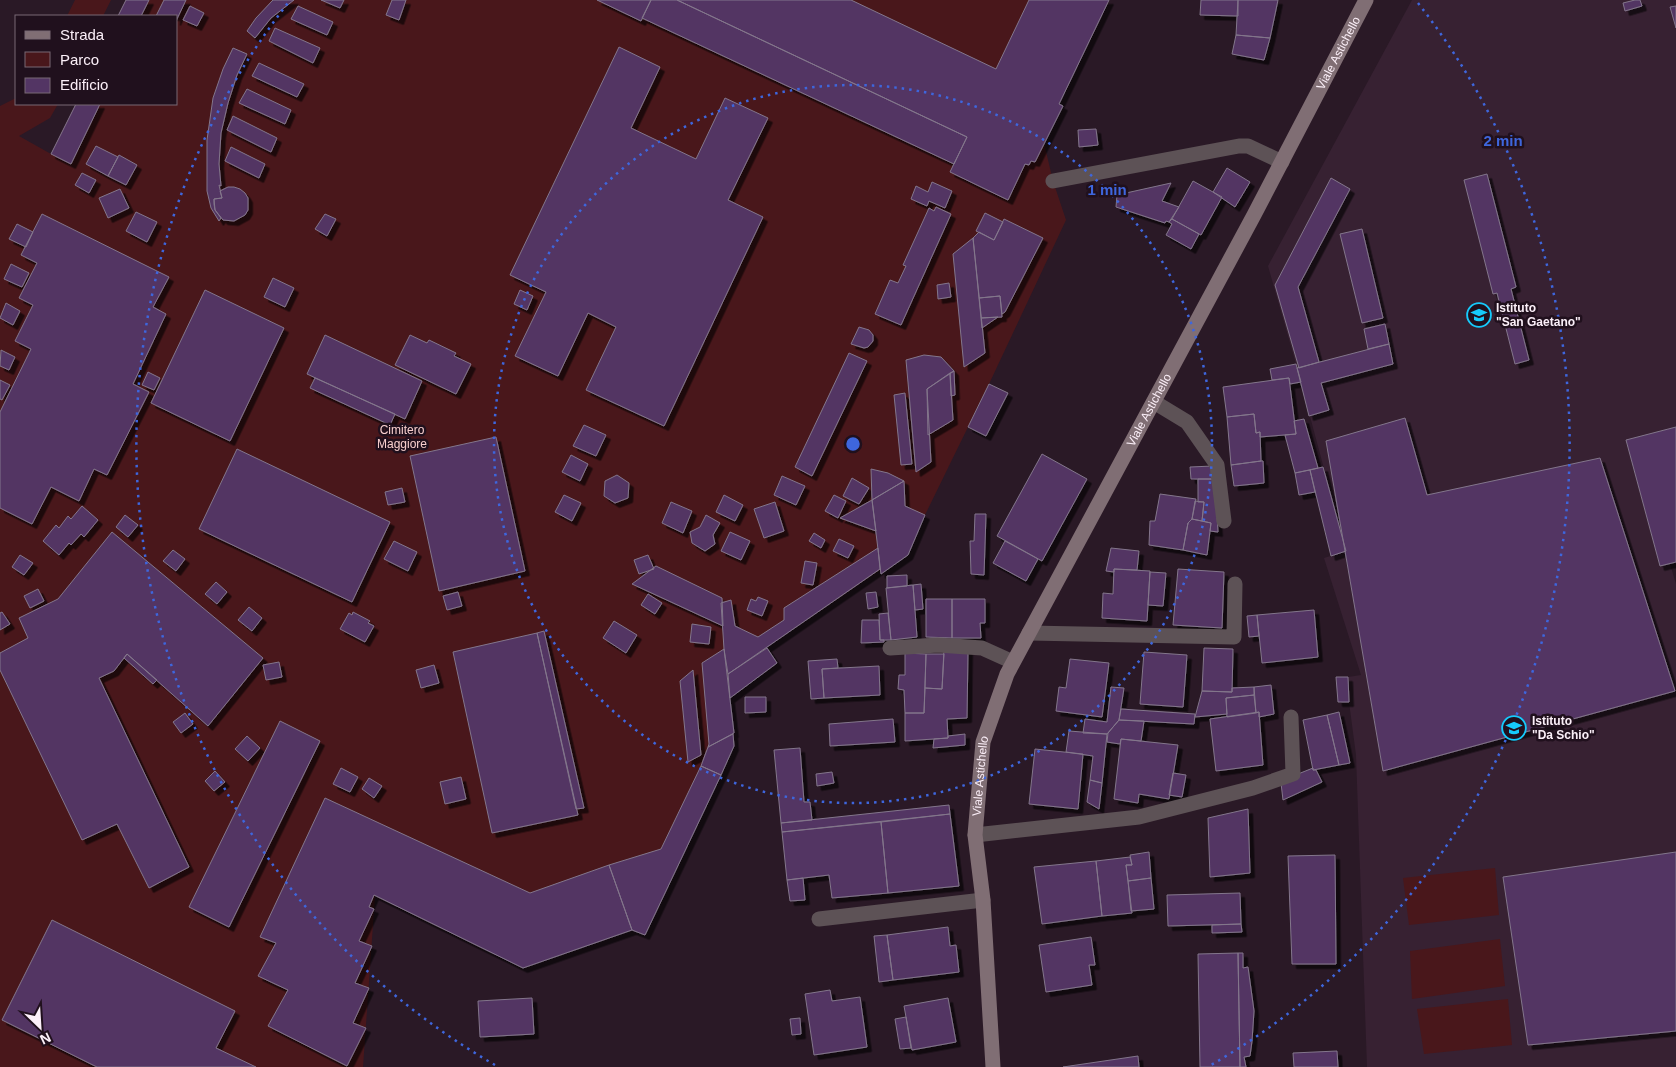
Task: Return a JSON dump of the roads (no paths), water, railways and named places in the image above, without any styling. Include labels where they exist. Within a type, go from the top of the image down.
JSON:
[{"type":"street","name":"Viale Astichello","points":[[993,1067],[983,900],[975,835],[983,742],[1013,662],[1282,162],[1366,0]]},
{"type":"street","points":[[1053,181],[1239,146],[1248,146],[1282,162]]},
{"type":"street","points":[[1154,402],[1187,422],[1217,465],[1224,522]]},
{"type":"street","points":[[1029,633],[1234,637],[1235,584]]},
{"type":"street","points":[[890,648],[938,645],[982,648],[1013,662]]},
{"type":"street","name":"Viale Astichello","points":[[975,835],[1139,817],[1253,788],[1293,774],[1291,717]]},
{"type":"street","points":[[819,919],[983,900]]},
{"type":"place","name":"Istituto \"San Gaetano\"","points":[[1479,315]]},
{"type":"place","name":"Istituto \"Da Schio\"","points":[[1514,728]]},
{"type":"park label","name":"Cimitero Maggiore","points":[[402,437]]}]
